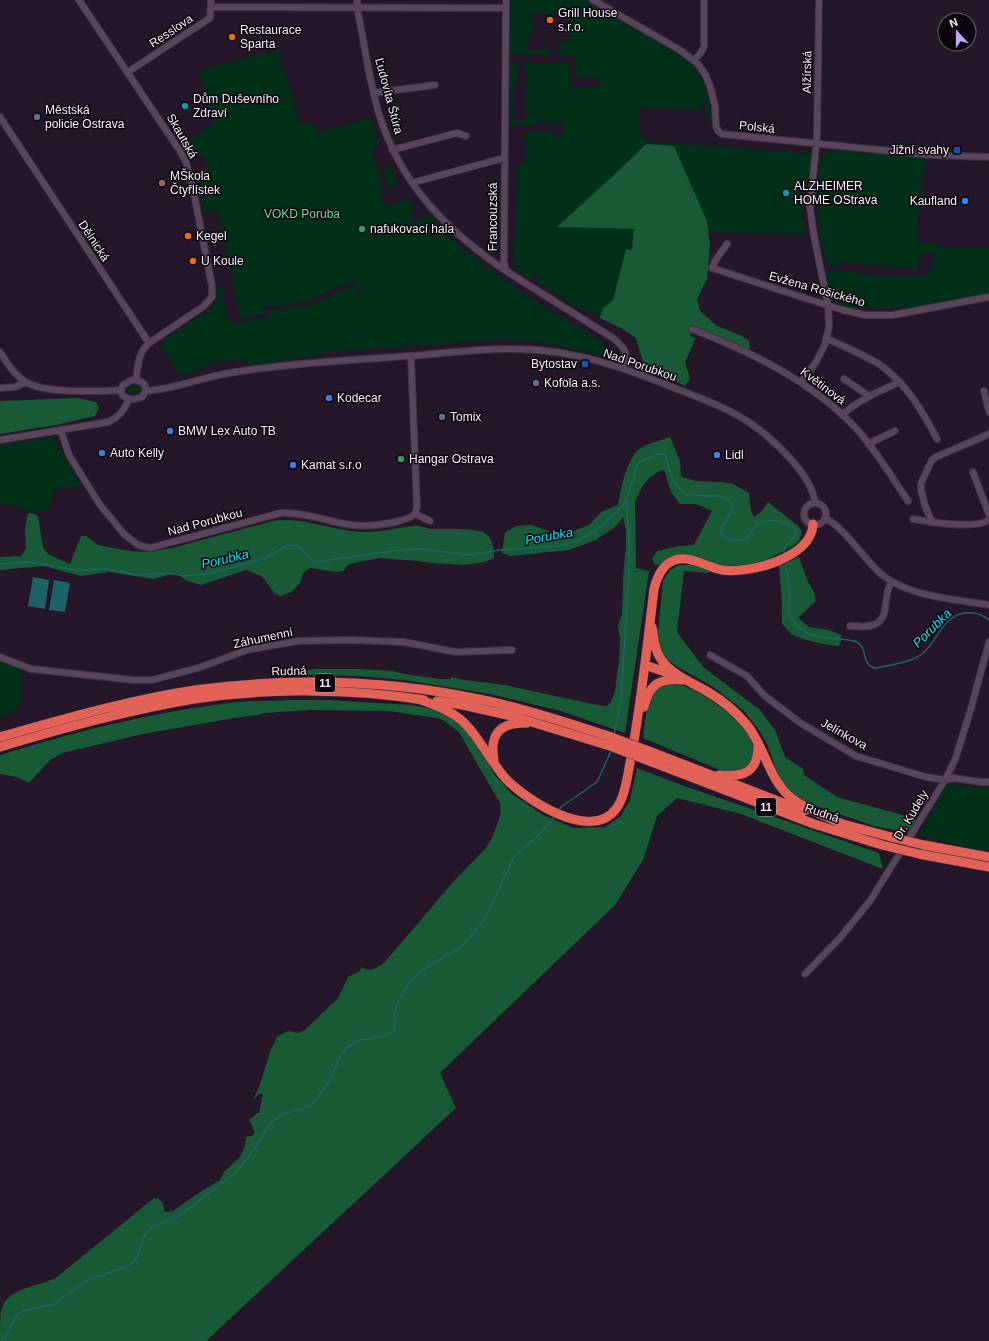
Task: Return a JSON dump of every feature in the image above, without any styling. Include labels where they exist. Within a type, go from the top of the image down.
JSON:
[{"type":"highway","points":[[418,699],[439,706],[459,717],[472,730],[508,780],[521,792],[541,805],[567,817],[583,821],[596,821],[605,818],[617,809],[621,801],[635,734],[656,582],[661,571],[670,562],[678,559],[686,559],[717,569],[731,570],[752,568],[776,561],[802,547],[809,539],[813,524]]},
{"type":"highway","points":[[650,622],[655,646],[660,657],[667,666],[687,680],[712,694],[730,708],[747,725],[765,754],[774,776],[787,794],[802,804],[845,825]]},
{"type":"highway","points":[[645,666],[687,680]]},
{"type":"highway","points":[[635,734],[646,697],[651,688],[664,680],[687,680]]},
{"type":"highway","name":"Rudná","points":[[39,731],[116,706],[194,690],[237,685],[289,682],[407,688],[472,698],[541,714],[610,742]]},
{"type":"highway","name":"Rudná","points":[[39,731],[195,699],[238,695],[324,692],[418,699],[485,710],[610,742]]},
{"type":"highway","points":[[495,763],[492,746],[494,738],[499,730],[511,724],[538,724]]},
{"type":"highway","name":"11","points":[[0,737],[23,735],[39,731]]},
{"type":"highway","name":"11","points":[[0,747],[23,735]]},
{"type":"highway","name":"11","points":[[610,742],[653,758]]},
{"type":"highway","points":[[708,774],[735,776],[747,772],[753,767],[757,759],[758,742]]},
{"type":"highway","name":"Rudná","points":[[653,758],[708,774],[845,825],[891,838],[989,857]]},
{"type":"highway","name":"Rudná","points":[[653,758],[814,824],[882,845],[919,854],[989,867]]},
{"type":"street","name":"Skautská","points":[[79,0],[176,145],[186,162],[193,189],[212,286],[212,297],[204,306],[149,343]]},
{"type":"street","name":"Ľudovíta Štúra","points":[[357,0],[357,8],[379,113],[392,150],[400,165],[427,204],[443,221],[506,271]]},
{"type":"street","name":"Francouzská","points":[[506,0],[504,158],[504,262],[506,271]]},
{"type":"street","name":"Polská","points":[[593,0],[680,50],[694,60],[702,69],[710,86],[715,106],[716,126],[720,133],[727,136],[930,155],[989,157]]},
{"type":"street","points":[[694,60],[704,47],[704,0]]},
{"type":"street","name":"Alžírská","points":[[801,382],[816,362],[825,344],[829,327],[828,305],[810,208],[816,144],[819,0]]},
{"type":"street","name":"Resslova","points":[[128,72],[210,18],[211,3]]},
{"type":"street","points":[[211,3],[357,8],[506,8]]},
{"type":"street","points":[[374,93],[435,85]]},
{"type":"street","name":"Dělnická","points":[[0,117],[149,343]]},
{"type":"street","points":[[392,150],[457,133],[466,136]]},
{"type":"street","points":[[414,185],[415,182],[504,158]]},
{"type":"street","name":"Evžena Rošického","points":[[727,244],[712,268],[828,305],[865,315],[883,315],[919,310],[989,297]]},
{"type":"street","points":[[506,271],[613,338],[625,349],[627,357],[624,368]]},
{"type":"street","name":"Květinová","points":[[692,329],[722,341],[801,382],[854,426],[908,501]]},
{"type":"street","points":[[826,338],[879,364],[900,382],[916,401],[937,439]]},
{"type":"street","points":[[136,380],[140,356],[144,347],[149,343]]},
{"type":"street","name":"Nad Porubkou","points":[[146,391],[166,389],[213,376],[244,370],[321,362],[494,349],[536,350],[575,356],[624,368],[722,407],[756,427],[778,446],[803,475],[809,483],[815,503]]},
{"type":"street","points":[[0,352],[14,372],[26,382],[42,388],[121,390]]},
{"type":"street","points":[[411,356],[415,514],[430,521]]},
{"type":"street","points":[[844,379],[869,396]]},
{"type":"street","points":[[136,380],[143,383],[146,391],[144,395],[135,400],[128,399],[124,396],[121,390],[122,386],[126,383],[136,380]]},
{"type":"street","points":[[0,388],[15,387],[26,382]]},
{"type":"street","points":[[842,415],[854,404],[900,382]]},
{"type":"street","points":[[984,391],[989,412]]},
{"type":"street","points":[[0,440],[101,424],[114,419],[120,414],[128,399]]},
{"type":"street","name":"Nad Porubkou","points":[[61,430],[69,455],[100,505],[124,534],[138,545],[150,548],[281,513],[303,514],[364,526],[404,520],[415,514]]},
{"type":"street","points":[[868,444],[895,431]]},
{"type":"street","points":[[932,522],[924,506],[921,483],[932,460],[989,434]]},
{"type":"street","points":[[973,472],[989,515]]},
{"type":"street","points":[[815,503],[821,504],[825,509],[825,518],[821,523],[813,524],[808,522],[804,514],[807,506],[815,503]]},
{"type":"street","points":[[825,518],[838,527],[871,564],[891,582],[923,594],[989,605]]},
{"type":"street","points":[[913,519],[954,524],[980,523],[989,520]]},
{"type":"street","points":[[850,626],[870,626],[883,619],[887,593],[891,582]]},
{"type":"street","name":"Záhumenní","points":[[0,657],[31,669],[134,680],[152,680],[198,668],[247,650],[298,641],[349,640],[404,642],[456,652],[512,650]]},
{"type":"street","name":"Dr. Kudely","points":[[805,974],[840,939],[870,901],[945,780],[955,760],[989,642]]},
{"type":"street","name":"Jelínkova","points":[[710,655],[747,676],[765,696],[799,722],[856,756],[926,778],[945,780],[954,778],[989,782]]},
{"type":"green space","points":[[510,0],[584,0],[666,47],[691,64],[702,80],[708,99],[711,120],[707,122],[705,103],[701,103],[700,109],[696,111],[690,109],[640,108],[639,134],[647,142],[731,147],[806,154],[806,150],[811,155],[811,159],[808,191],[802,192],[803,220],[806,235],[634,229],[632,251],[626,250],[613,300],[603,308],[600,317],[565,300],[536,282],[536,268],[532,280],[519,272],[514,265],[517,163],[526,163],[526,140],[523,138],[523,133],[551,132],[559,136],[563,135],[563,124],[537,123],[530,126],[523,126],[522,123],[518,123],[515,126],[511,126],[509,123],[510,65],[514,61],[517,62],[518,81],[514,85],[513,119],[518,121],[526,118],[527,70],[523,66],[526,61],[530,61],[533,64],[558,64],[561,61],[567,62],[571,69],[571,88],[600,88],[600,79],[579,77],[576,71],[576,56],[559,55],[558,42],[570,42],[570,13],[531,13],[533,34],[527,35],[527,49],[551,49],[549,55],[511,54]]},
{"type":"green space","name":"VOKD Poruba","points":[[278,50],[299,122],[314,124],[317,133],[371,117],[379,145],[372,148],[384,189],[380,191],[384,203],[386,203],[387,206],[411,199],[414,212],[410,213],[412,222],[431,216],[457,245],[527,296],[594,337],[606,347],[607,357],[566,347],[526,341],[498,340],[326,352],[319,355],[253,365],[235,359],[209,364],[195,372],[179,374],[160,343],[212,308],[218,300],[218,287],[222,288],[227,318],[235,323],[266,318],[269,311],[312,305],[352,286],[366,301],[354,281],[296,304],[263,306],[264,314],[240,319],[218,209],[204,212],[198,179],[209,173],[204,156],[185,143],[213,124],[199,70]]},
{"type":"green space","points":[[829,150],[925,158],[916,239],[922,240],[922,244],[938,244],[939,249],[947,247],[989,248],[989,294],[907,310],[905,306],[884,308],[857,306],[856,310],[833,303],[829,296],[825,276],[828,271],[853,272],[876,276],[927,276],[927,270],[934,269],[934,254],[923,253],[922,256],[919,256],[918,270],[913,273],[912,267],[891,267],[839,262],[836,268],[833,268],[824,255],[818,223],[818,187],[820,166],[817,164],[819,156],[829,152]]},
{"type":"green space","points":[[391,165],[397,185],[388,187],[383,168]]},
{"type":"green space","points":[[134,384],[140,387],[141,390],[136,394],[130,394],[126,388]]},
{"type":"green space","points":[[48,438],[52,439],[56,443],[81,486],[54,489],[48,511],[36,512],[0,503],[0,445]]},
{"type":"green space","points":[[0,661],[12,665],[19,670],[22,686],[19,709],[0,717]]},
{"type":"green space","points":[[947,784],[982,788],[989,787],[989,851],[974,850],[919,835]]},
{"type":"shaded area","points":[[646,144],[674,146],[707,221],[710,246],[707,279],[697,299],[700,311],[717,326],[742,336],[749,341],[750,351],[693,327],[690,336],[696,338],[685,362],[690,379],[685,386],[644,365],[636,338],[621,328],[600,318],[603,308],[613,300],[626,249],[632,250],[634,229],[557,227]]},
{"type":"shaded area","points":[[77,398],[96,402],[99,408],[95,416],[56,425],[0,434],[1,401]]},
{"type":"shaded area","points":[[670,437],[680,461],[681,477],[696,481],[733,484],[749,493],[751,511],[754,517],[761,512],[768,502],[799,527],[802,532],[799,541],[793,546],[765,561],[726,566],[709,562],[692,555],[687,555],[668,558],[660,564],[655,565],[652,559],[657,551],[679,546],[694,545],[712,511],[696,504],[680,504],[671,492],[664,470],[659,471],[649,478],[642,487],[635,501],[636,568],[649,571],[625,733],[561,711],[490,694],[404,680],[358,676],[310,675],[292,672],[315,669],[356,669],[392,671],[441,679],[451,679],[451,677],[505,685],[607,706],[611,702],[615,691],[619,660],[620,640],[618,625],[622,614],[626,546],[626,530],[623,517],[615,527],[596,540],[569,550],[511,556],[502,553],[505,532],[517,526],[532,525],[548,531],[566,534],[589,525],[601,512],[618,505],[626,471],[632,457],[636,452],[647,445]]},
{"type":"shaded area","points":[[32,513],[38,516],[43,547],[48,554],[70,564],[81,536],[86,536],[98,545],[129,551],[148,552],[172,548],[273,521],[285,520],[308,522],[342,530],[365,532],[415,526],[431,529],[479,531],[486,534],[491,540],[494,558],[485,562],[464,565],[379,558],[349,564],[343,571],[336,572],[310,568],[303,573],[300,583],[291,592],[281,596],[274,593],[261,576],[246,570],[201,585],[185,580],[176,573],[153,579],[109,572],[81,576],[44,566],[0,570],[0,557],[21,556],[26,549],[25,527],[28,514]]},
{"type":"shaded area","points":[[799,557],[808,582],[814,592],[816,601],[798,618],[809,627],[829,630],[841,635],[841,642],[839,646],[799,638],[790,633],[782,623],[779,566]]},
{"type":"shaded area","points":[[679,565],[691,565],[709,570],[710,572],[684,571],[677,632],[703,667],[760,710],[775,730],[785,757],[803,769],[804,775],[837,797],[917,819],[910,833],[874,826],[827,810],[805,801],[787,789],[778,776],[768,746],[761,733],[744,711],[715,688],[676,666],[667,659],[661,650],[658,631],[663,581],[670,570]]},
{"type":"shaded area","points":[[33,577],[49,580],[45,609],[28,606]]},
{"type":"shaded area","points":[[54,580],[70,583],[65,612],[49,610]]},
{"type":"shaded area","points":[[674,683],[700,694],[716,704],[731,715],[743,728],[751,741],[754,754],[748,766],[735,772],[723,771],[643,738],[649,700],[657,688],[663,684]]},
{"type":"shaded area","points":[[327,700],[411,705],[433,709],[449,715],[466,728],[494,774],[511,793],[543,815],[574,828],[605,827],[620,817],[630,800],[637,768],[687,787],[879,853],[883,869],[741,814],[677,798],[657,816],[643,860],[615,905],[440,1073],[456,1108],[206,1341],[0,1341],[1,1310],[5,1302],[11,1296],[25,1288],[50,1281],[57,1277],[154,1198],[159,1199],[163,1204],[165,1212],[173,1211],[220,1180],[224,1172],[240,1157],[245,1146],[246,1137],[252,1136],[255,1132],[249,1120],[259,1113],[263,1094],[259,1094],[253,1100],[259,1087],[270,1052],[277,1037],[288,1031],[298,1033],[305,1030],[338,998],[348,977],[360,971],[361,967],[370,970],[384,963],[454,881],[486,848],[492,838],[501,813],[500,803],[459,732],[443,720],[389,711],[310,710],[265,713],[234,718],[143,734],[62,753],[50,760],[29,783],[17,777],[0,774],[0,755],[88,730],[147,716],[207,706],[237,702]]},
{"type":"waterway","name":"Porubka","points":[[0,564],[28,562],[77,570],[108,569],[137,575],[168,573],[186,576],[212,573],[266,558],[288,545],[300,547],[313,561],[316,562],[399,550],[422,549],[469,555],[499,550],[559,546],[579,540],[595,531],[622,507],[626,500],[638,463],[658,454],[665,455],[674,481],[684,493],[696,496],[718,496],[730,501],[732,509],[720,531],[722,535],[736,541],[747,538],[756,526],[772,520],[788,524],[796,530],[795,537],[785,546],[784,554]]},
{"type":"waterway","points":[[614,735],[621,701],[629,571],[629,537],[626,500]]},
{"type":"waterway","name":"Porubka","points":[[785,562],[790,595],[789,611],[794,622],[801,629],[812,635],[857,642],[863,648],[866,660],[870,666],[875,668],[906,662],[922,654],[928,649],[946,623],[951,618],[958,615],[975,613],[989,620]]},
{"type":"waterway","points":[[559,810],[561,807],[597,782],[611,751]]},
{"type":"waterway","points":[[1,1341],[6,1337],[16,1316],[25,1310],[54,1304],[86,1281],[130,1265],[137,1257],[145,1235],[150,1228],[179,1216],[235,1173],[251,1154],[270,1123],[281,1115],[311,1106],[329,1082],[341,1055],[348,1047],[360,1040],[385,1036],[393,1032],[395,1026],[394,1017],[396,1006],[409,983],[426,968],[462,946],[485,919],[514,857],[541,833],[553,818]]},
{"type":"place","name":"Grill House s.r.o.","points":[[550,20]]},
{"type":"place","name":"Restaurace Sparta","points":[[232,37]]},
{"type":"place","name":"Dům Duševního Zdraví","points":[[185,106]]},
{"type":"place","name":"Městská policie Ostrava","points":[[37,117]]},
{"type":"place","name":"Jižní svahy","points":[[957,150]]},
{"type":"place","name":"MŠkola Čtyřlístek","points":[[162,183]]},
{"type":"place","name":"ALZHEIMER HOME OStrava","points":[[786,193]]},
{"type":"place","name":"Kaufland","points":[[965,201]]},
{"type":"place","name":"nafukovací hala","points":[[362,229]]},
{"type":"place","name":"Kegel","points":[[188,236]]},
{"type":"place","name":"U Koule","points":[[193,261]]},
{"type":"place","name":"Bytostav","points":[[585,364]]},
{"type":"place","name":"Kofola a.s.","points":[[536,383]]},
{"type":"place","name":"Kodecar","points":[[329,398]]},
{"type":"place","name":"Tomix","points":[[442,417]]},
{"type":"place","name":"BMW Lex Auto TB","points":[[170,431]]},
{"type":"place","name":"Auto Kelly","points":[[102,453]]},
{"type":"place","name":"Lidl","points":[[717,455]]},
{"type":"place","name":"Hangar Ostrava","points":[[401,459]]},
{"type":"place","name":"Kamat s.r.o","points":[[293,465]]}]
